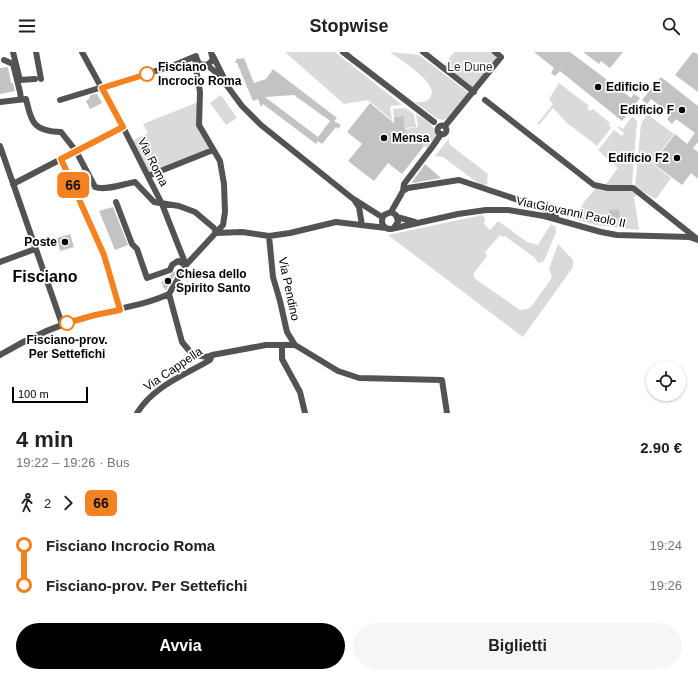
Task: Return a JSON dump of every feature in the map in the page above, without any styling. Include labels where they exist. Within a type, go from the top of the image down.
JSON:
[{"type":"street","points":[[13,52],[20,80],[38,79],[36,52]]},
{"type":"street","name":"Via Roma","points":[[82,52],[148,176],[188,263]]},
{"type":"street","points":[[343,52],[442,129]]},
{"type":"street","points":[[423,52],[474,92]]},
{"type":"street","points":[[386,228],[382,224],[382,217],[386,213],[391,212],[403,192],[404,184],[434,146],[442,129],[474,92],[501,57],[495,52]]},
{"type":"street","points":[[198,79],[200,72],[213,60],[212,54]]},
{"type":"street","points":[[212,54],[227,85]]},
{"type":"street","points":[[60,100],[172,66],[197,55]]},
{"type":"street","points":[[197,55],[200,64],[206,65],[219,75],[242,106],[261,125],[352,198],[382,217]]},
{"type":"street","points":[[0,355],[24,341],[62,324],[140,305],[169,294],[188,263],[223,225],[225,212],[220,161],[199,125],[200,92],[195,64],[197,55]]},
{"type":"street","points":[[4,60],[13,64],[21,99]]},
{"type":"street","points":[[0,102],[26,99],[32,119],[38,127],[46,132],[61,132],[76,151],[95,187],[100,189],[135,182],[154,202],[179,206],[195,212],[214,228],[216,233]]},
{"type":"street","points":[[485,100],[594,185],[608,188],[633,188],[698,240]]},
{"type":"street","points":[[13,184],[123,127]]},
{"type":"street","points":[[0,146],[62,324]]},
{"type":"street","points":[[148,176],[213,150]]},
{"type":"street","points":[[61,159],[104,255],[120,310]]},
{"type":"street","points":[[403,192],[412,186],[458,180],[545,210],[562,221]]},
{"type":"street","points":[[352,198],[359,207],[362,225]]},
{"type":"street","points":[[116,202],[132,244],[137,249],[147,278],[170,270],[172,265],[178,262],[188,263]]},
{"type":"street","name":"Via Giovanni Paolo II","points":[[395,226],[486,210],[508,210],[544,216],[617,235],[679,237],[698,240]]},
{"type":"street","points":[[216,233],[242,232],[269,236],[290,233],[336,222],[391,229],[398,222],[397,217],[391,212]]},
{"type":"street","name":"Via Giovanni Paolo II","points":[[397,217],[417,222]]},
{"type":"street","name":"Via Pendino","points":[[269,236],[273,277],[287,332],[291,336],[295,345]]},
{"type":"street","points":[[0,262],[35,250]]},
{"type":"street","name":"Via Cappella","points":[[169,294],[182,342],[192,354],[206,357],[212,355]]},
{"type":"street","points":[[212,355],[257,346],[295,345],[338,371],[360,378],[442,380],[447,413]]},
{"type":"street","points":[[282,346],[282,359],[300,392],[305,413]]},
{"type":"street","name":"Via Cappella","points":[[137,413],[144,402],[160,388],[210,360],[212,355]]},
{"type":"green space","points":[[285,52],[335,52],[402,105],[390,106],[392,120],[368,100],[344,104]]},
{"type":"green space","points":[[390,52],[419,55],[469,93],[450,117],[443,120],[436,118],[415,102],[424,102],[430,98],[432,90],[429,84],[417,72]]},
{"type":"green space","name":"Le Dune","points":[[454,52],[492,52],[496,56],[496,59],[473,88],[444,66]]},
{"type":"green space","points":[[559,83],[589,106],[587,108],[590,111],[593,109],[610,123],[609,125],[611,128],[597,146],[567,123],[553,108],[539,125],[537,124],[553,104],[549,99]]},
{"type":"green space","points":[[221,95],[237,118],[226,125],[210,103]]},
{"type":"green space","points":[[198,102],[197,123],[213,151],[150,177],[132,141],[148,133],[143,124]]},
{"type":"green space","points":[[405,108],[414,114],[416,127],[405,128],[404,116],[394,117],[393,109]]},
{"type":"green space","points":[[416,114],[429,123],[436,131],[437,135],[428,149],[405,131],[405,129],[418,127]]},
{"type":"green space","points":[[647,114],[674,134],[652,163],[671,178],[656,199],[635,187],[641,124]]},
{"type":"green space","points":[[633,117],[637,121],[632,185],[610,186],[606,184],[618,168],[598,150],[614,130],[622,136],[624,133],[618,128],[618,126],[623,129]]},
{"type":"green space","points":[[449,138],[449,144],[488,174],[488,184],[482,186],[443,157],[435,156]]},
{"type":"green space","points":[[596,188],[601,190],[623,190],[638,194],[634,197],[639,230],[596,225],[575,219],[584,202]]},
{"type":"green space","points":[[482,215],[485,219],[484,224],[490,230],[498,221],[527,242],[538,245],[551,224],[556,227],[556,232],[544,261],[538,263],[535,258],[505,236],[503,237],[500,235],[485,252],[487,256],[474,273],[474,277],[478,281],[520,310],[531,307],[551,279],[552,277],[549,269],[558,244],[573,260],[573,267],[523,337],[388,235]]},
{"type":"building","name":"Edificio E","points":[[534,52],[570,52],[631,98],[634,94],[640,98],[622,121],[560,71],[555,76],[551,73],[554,68]]},
{"type":"building","points":[[583,52],[623,52],[610,68],[601,61],[599,64]]},
{"type":"building","points":[[693,52],[698,54],[698,92],[675,75]]},
{"type":"building","points":[[237,58],[244,58],[254,83],[266,79],[273,69],[337,118],[334,121],[341,125],[338,129],[336,127],[322,144],[318,141],[316,144],[263,104],[261,107],[258,99],[253,101],[237,63],[235,63]],"holes":[[[294,95],[330,121],[318,137],[265,97]]]},
{"type":"building","points":[[8,67],[11,83],[13,83],[15,91],[0,94],[0,68]]},
{"type":"building","points":[[661,77],[698,106],[698,142],[693,148],[698,152],[698,179],[691,173],[682,185],[653,163],[675,134],[687,144],[695,133],[676,119],[672,124],[667,119],[671,114],[651,99],[647,104],[642,100]]},
{"type":"building","points":[[97,94],[102,103],[90,109],[86,101],[90,98],[89,96]]},
{"type":"building","name":"Mensa","points":[[370,103],[394,123],[394,117],[404,116],[405,131],[424,146],[402,174],[388,163],[374,181],[348,161],[362,144],[347,132]]},
{"type":"building","points":[[425,164],[441,178],[413,183],[412,182]]},
{"type":"building","points":[[113,207],[128,245],[115,250],[99,211]]},
{"type":"building","points":[[619,209],[620,218],[610,219],[609,210]]},
{"type":"building","name":"Poste","points":[[70,234],[74,247],[60,251],[57,238]]},
{"type":"building","name":"Chiesa dello Spirito Santo","points":[[174,271],[176,273],[166,290],[162,286],[164,285],[161,283],[165,277],[167,279]]},
{"type":"bus line","name":"66","points":[[67,323],[120,310],[104,255],[61,159],[123,127],[102,88],[147,74]]},
{"type":"place","name":"Fisciano Incrocio Roma","points":[[147,74]]},
{"type":"place","name":"Edificio E","points":[[598,87]]},
{"type":"place","name":"Edificio F","points":[[682,110]]},
{"type":"place","name":"Mensa","points":[[384,138]]},
{"type":"place","name":"Edificio F2","points":[[677,158]]},
{"type":"place","name":"Poste","points":[[65,242]]},
{"type":"place","name":"Chiesa dello Spirito Santo","points":[[168,281]]},
{"type":"place","name":"Fisciano-prov. Per Settefichi","points":[[67,323]]},
{"type":"district","name":"Fisciano","points":[[45,276]]}]
